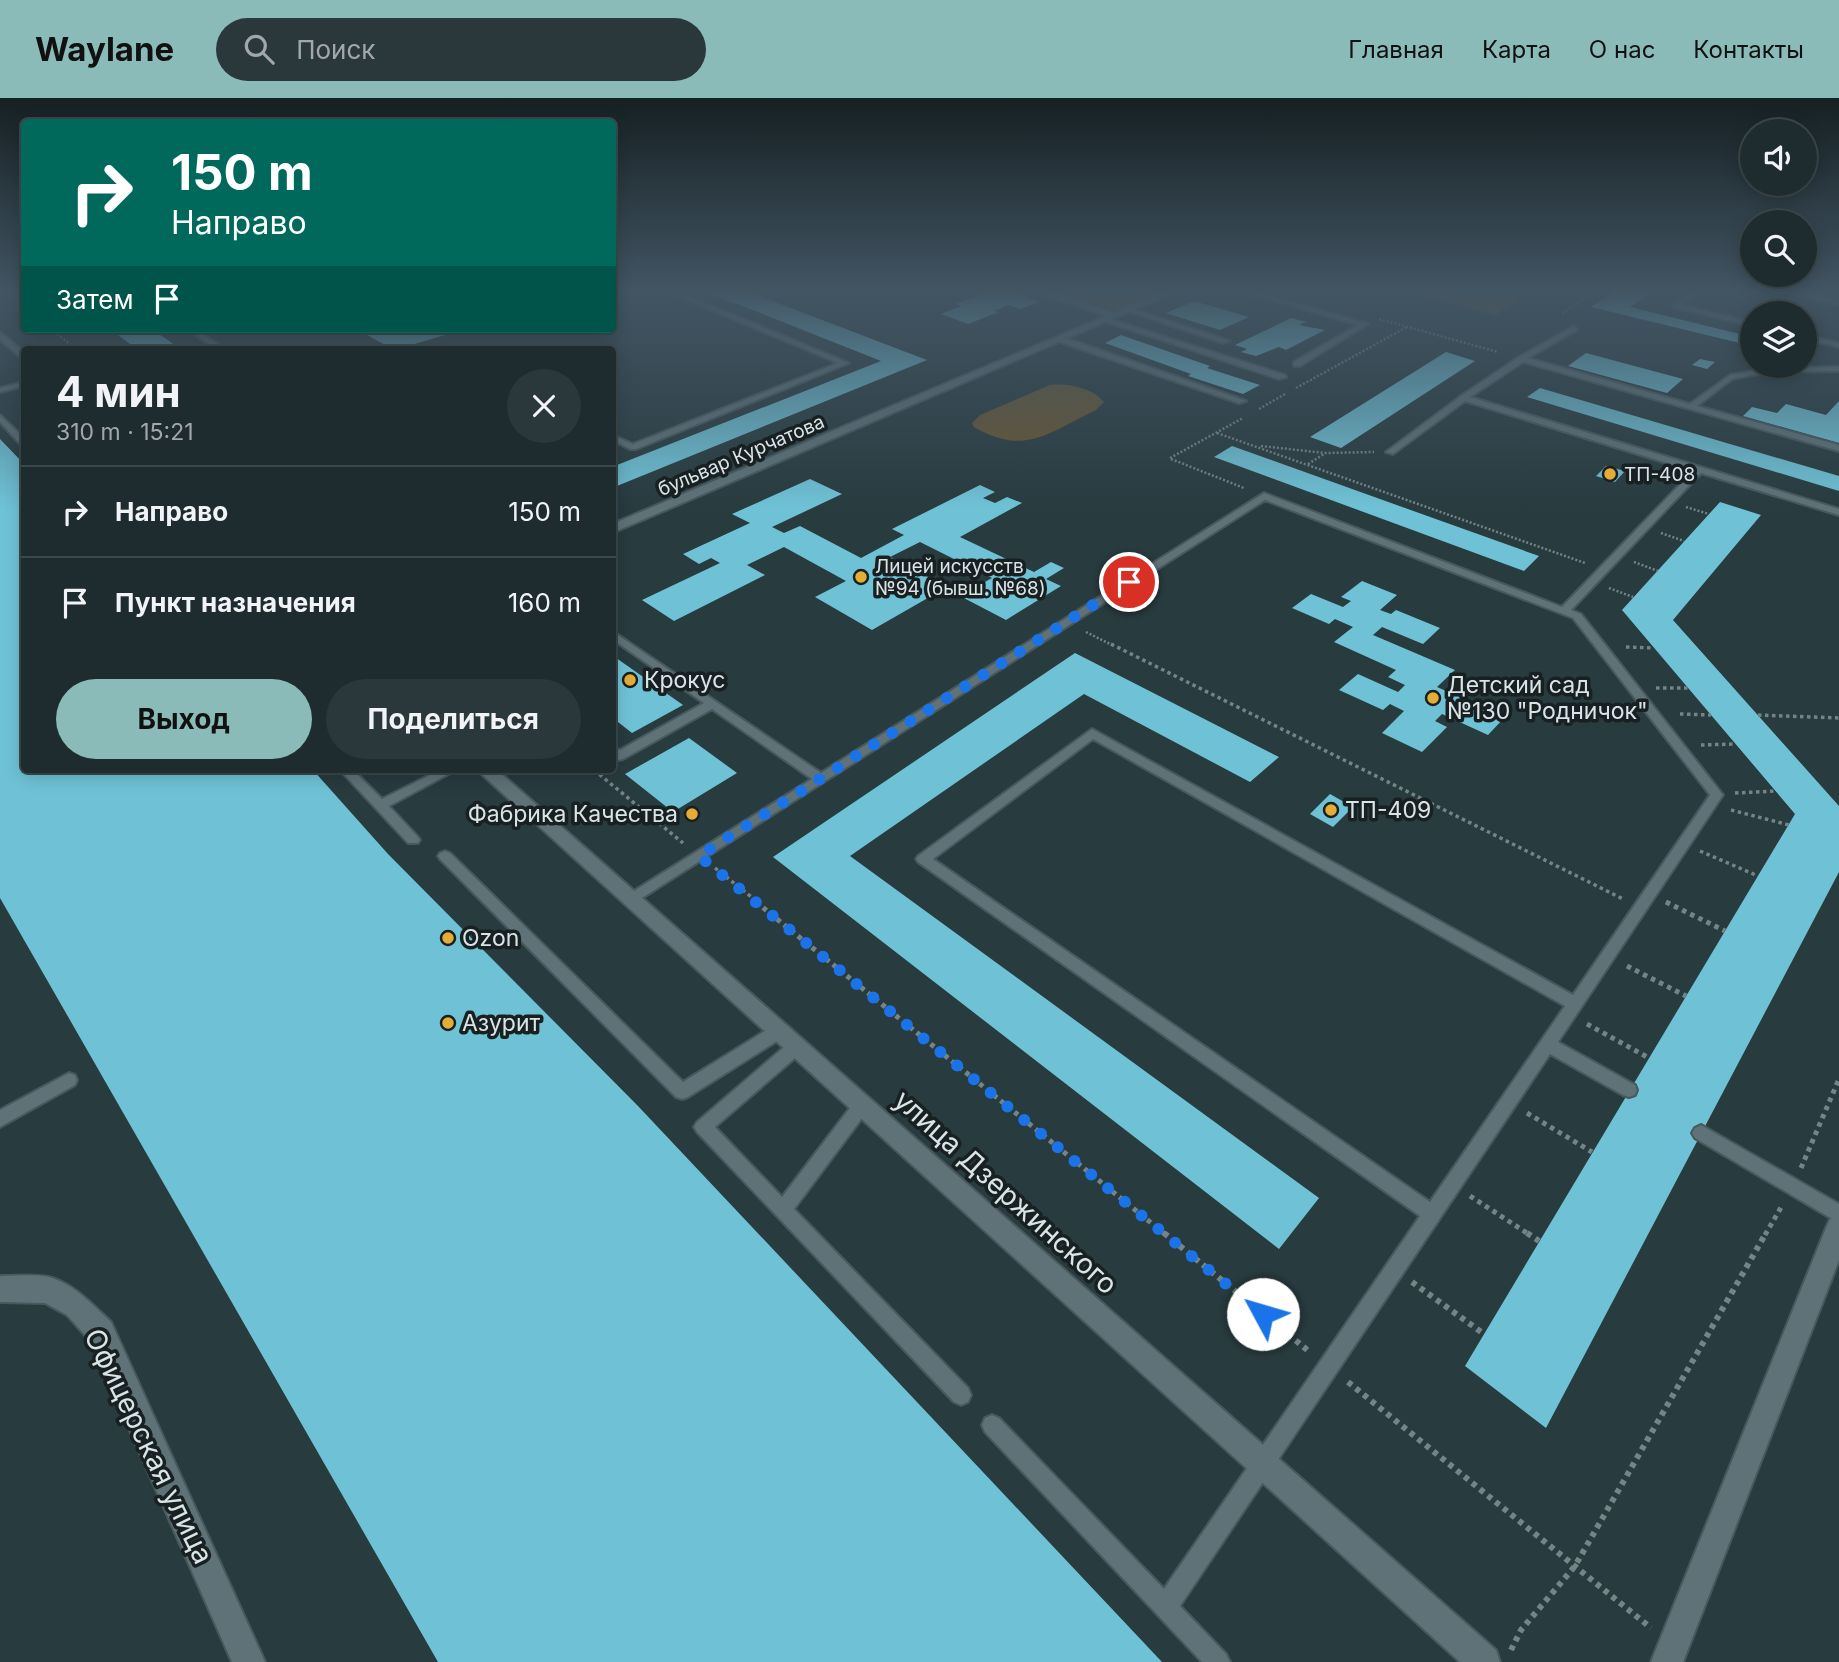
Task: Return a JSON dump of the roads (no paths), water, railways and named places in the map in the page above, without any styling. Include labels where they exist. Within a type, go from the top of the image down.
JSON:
[{"type":"street","name":"бульвар Курчатова","points":[[616,526],[1003,363]]},
{"type":"street","name":"улица Дзержинского","points":[[489,773],[1484,1662]]},
{"type":"street","points":[[1670,1654],[1839,1228]]},
{"type":"street","name":"Офицерская улица","points":[[0,1289],[48,1290],[76,1306],[101,1332],[249,1662]]},
{"type":"lane","points":[[616,439],[633,447],[845,363]]},
{"type":"lane","points":[[1130,363],[1242,401]]},
{"type":"lane","points":[[1241,363],[1282,377]]},
{"type":"lane","points":[[1390,452],[1516,363]]},
{"type":"lane","points":[[1536,363],[1839,448]]},
{"type":"lane","points":[[1690,407],[1730,377],[1769,370],[1839,369]]},
{"type":"lane","points":[[0,381],[21,376]]},
{"type":"lane","points":[[0,390],[21,385]]},
{"type":"lane","points":[[1464,398],[1839,512]]},
{"type":"lane","points":[[0,417],[21,440]]},
{"type":"lane","points":[[1565,610],[1700,469]]},
{"type":"lane","points":[[631,900],[1264,496],[1577,616],[1679,746],[1713,800],[1165,1607]]},
{"type":"lane","points":[[616,637],[821,779]]},
{"type":"lane","points":[[616,754],[619,756],[713,703]]},
{"type":"lane","points":[[1432,1214],[923,859],[1093,733],[1572,1009]]},
{"type":"lane","points":[[349,773],[413,840]]},
{"type":"lane","points":[[380,805],[444,773]]},
{"type":"lane","points":[[445,856],[682,1092],[788,1039]]},
{"type":"lane","points":[[788,1039],[702,1127],[961,1395]]},
{"type":"lane","points":[[1547,1044],[1629,1090]]},
{"type":"lane","points":[[0,1119],[69,1080]]},
{"type":"lane","points":[[783,1210],[862,1105]]},
{"type":"lane","points":[[1701,1133],[1839,1214]]},
{"type":"lane","points":[[992,1425],[1218,1662]]},
{"type":"place","name":"ТП-408","points":[[1610,474]]},
{"type":"place","name":"Лицей искусств №94 (бывш. №68)","points":[[861,577]]},
{"type":"place","name":"Крокус","points":[[630,680]]},
{"type":"place","name":"Детский сад №130 \"Родничок\"","points":[[1433,698]]},
{"type":"place","name":"ТП-409","points":[[1331,810]]},
{"type":"place","name":"Фабрика Качества","points":[[692,814]]},
{"type":"place","name":"Ozon","points":[[448,938]]},
{"type":"place","name":"Азурит","points":[[448,1023]]}]
